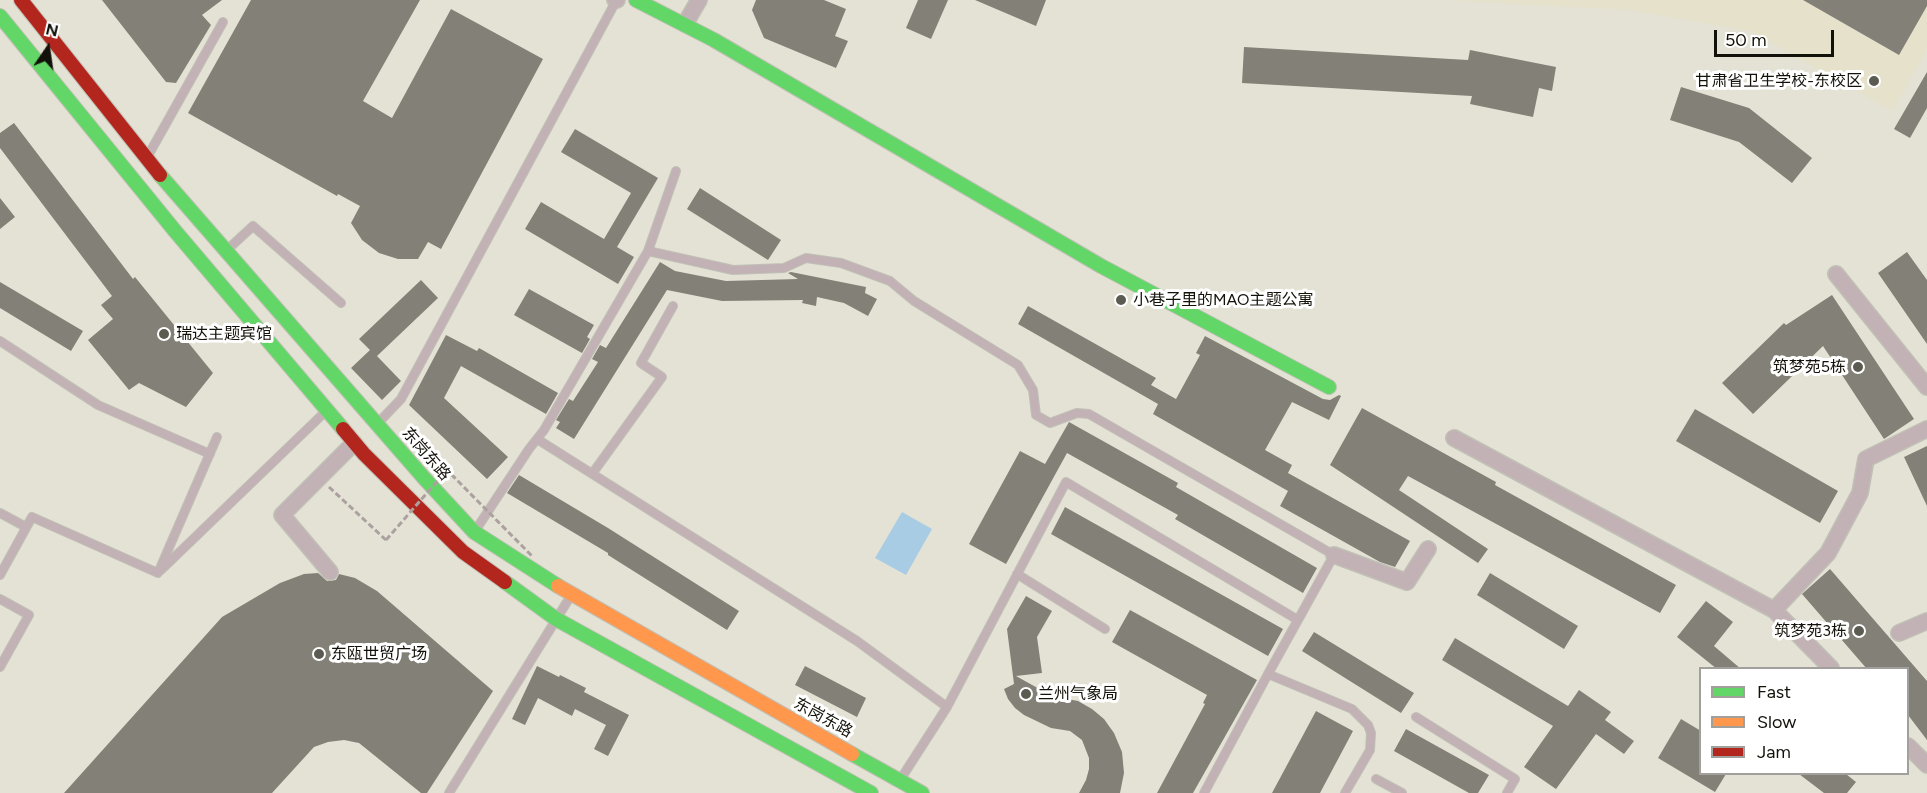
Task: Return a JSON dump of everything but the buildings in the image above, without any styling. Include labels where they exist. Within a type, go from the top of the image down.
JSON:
[{"type":"main road","name":"东岗东路","points":[[21,0],[147,158],[225,251],[445,502],[474,532],[571,595],[896,787],[922,793]]},
{"type":"main road","points":[[636,0],[685,24],[1101,266],[1329,387]]},
{"type":"main road","points":[[0,16],[175,231],[354,443],[463,552],[556,620],[871,793]]},
{"type":"street","points":[[685,24],[699,0]]},
{"type":"street","points":[[1836,273],[1927,387]]},
{"type":"street","points":[[1774,610],[1828,553],[1860,492],[1866,459],[1927,429]]},
{"type":"street","points":[[1454,438],[1774,610],[1829,667]]},
{"type":"street","points":[[330,572],[282,515],[354,443]]},
{"type":"street","points":[[1334,555],[1407,582],[1428,549]]},
{"type":"street","points":[[1899,633],[1927,621]]},
{"type":"street","points":[[1909,747],[1927,765]]},
{"type":"lane","points":[[377,424],[401,399],[616,0]]},
{"type":"lane","points":[[147,158],[223,21]]},
{"type":"lane","points":[[474,532],[544,430],[648,251],[676,171]]},
{"type":"lane","points":[[225,251],[253,226],[341,303]]},
{"type":"lane","points":[[648,251],[733,270],[784,268],[806,258],[841,262],[890,281],[914,301],[1018,365],[1033,390],[1036,416],[1050,423],[1077,413],[1089,414],[1334,555],[1204,793]]},
{"type":"lane","points":[[592,474],[662,377],[641,363],[673,306]]},
{"type":"lane","points":[[0,341],[98,405],[210,454]]},
{"type":"lane","points":[[158,573],[327,410]]},
{"type":"lane","points":[[158,573],[217,437]]},
{"type":"lane","points":[[537,439],[857,641],[947,707]]},
{"type":"lane","points":[[896,787],[947,707],[1066,482],[1298,620]]},
{"type":"lane","points":[[0,513],[26,527]]},
{"type":"lane","points":[[0,575],[32,517],[158,573]]},
{"type":"lane","points":[[1017,574],[1105,628]]},
{"type":"lane","points":[[448,793],[571,595]]},
{"type":"lane","points":[[0,599],[29,615],[0,667]]},
{"type":"lane","points":[[1268,674],[1352,709],[1368,725],[1371,733],[1370,750],[1345,793]]},
{"type":"lane","points":[[1416,717],[1515,779],[1508,793]]},
{"type":"lane","points":[[1376,779],[1402,793]]},
{"type":"path","points":[[318,478],[386,540],[447,470],[532,556]]},
{"type":"shaded area","name":"甘肃省卫生学校-东校区","points":[[1442,0],[1927,0],[1927,50],[1892,111],[1750,31],[1628,10]]},
{"type":"water","points":[[902,512],[932,529],[906,575],[875,558]]},
{"type":"traffic: fast","points":[[636,0],[714,40],[1101,266],[1329,387]]},
{"type":"traffic: fast","points":[[0,16],[175,231],[343,429]]},
{"type":"traffic: fast","points":[[160,175],[424,478],[474,532],[558,586]]},
{"type":"traffic: fast","points":[[505,582],[556,619],[871,793]]},
{"type":"traffic: fast","points":[[852,754],[922,793]]},
{"type":"traffic: slow","points":[[558,586],[852,754]]},
{"type":"traffic: jam","points":[[21,0],[160,175]]},
{"type":"traffic: jam","points":[[343,429],[364,454],[463,552],[505,582]]},
{"type":"place","name":"甘肃省卫生学校-东校区","points":[[1874,81]]},
{"type":"place","name":"小巷子里的MAO主题公寓","points":[[1121,300]]},
{"type":"place","name":"瑞达主题宾馆","points":[[164,334]]},
{"type":"place","name":"筑梦苑5栋","points":[[1858,367]]},
{"type":"place","name":"筑梦苑3栋","points":[[1859,631]]},
{"type":"place","name":"东瓯世贸广场","points":[[319,654]]},
{"type":"place","name":"兰州气象局","points":[[1026,694]]}]
